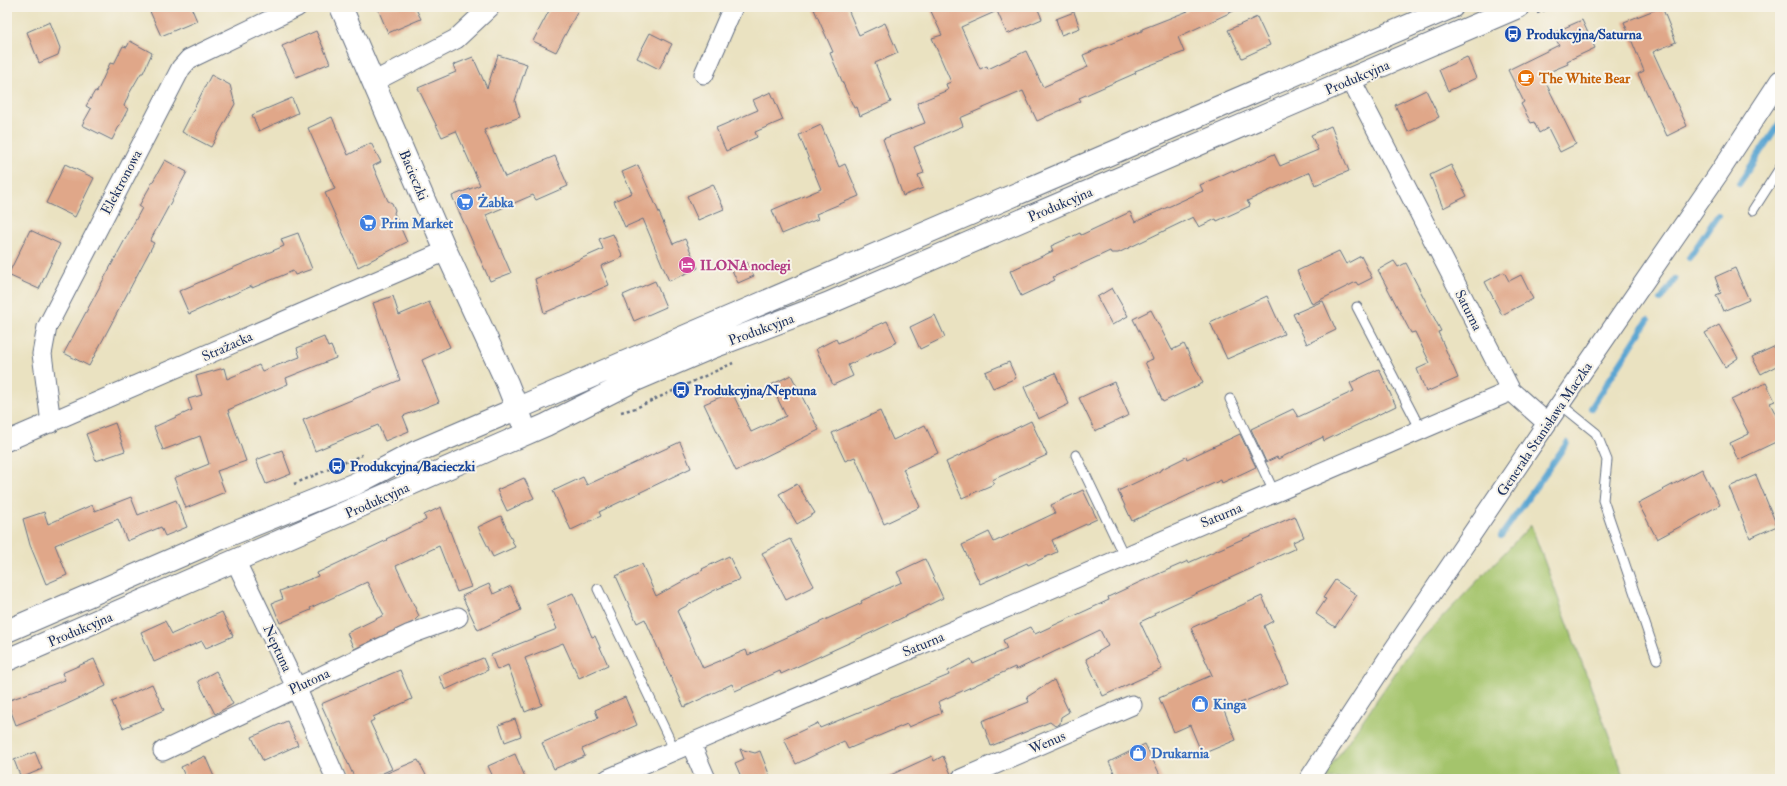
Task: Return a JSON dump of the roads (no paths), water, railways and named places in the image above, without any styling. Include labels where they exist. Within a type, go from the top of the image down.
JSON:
[{"type":"main road","name":"Bacieczki","points":[[342,7],[446,250],[507,383],[516,409],[528,433]]},
{"type":"main road","name":"Produkcyjna","points":[[7,631],[224,537],[355,484],[418,451],[1452,7]]},
{"type":"main road","name":"Produkcyjna","points":[[7,660],[236,562],[528,433],[632,382],[706,350],[826,304],[1351,80],[1518,7]]},
{"type":"main road","points":[[224,537],[236,562]]},
{"type":"street","name":"Elektronowa","points":[[51,423],[42,354],[47,327],[180,68],[189,59],[297,7]]},
{"type":"street","points":[[374,82],[456,40],[490,7]]},
{"type":"street","points":[[704,74],[733,7]]},
{"type":"street","name":"Saturna","points":[[608,779],[1124,556],[1511,392],[1351,80]]},
{"type":"street","name":"Generała Stanisława Maczka","points":[[1309,779],[1392,652],[1547,423],[1719,174],[1780,80]]},
{"type":"street","name":"Strażacka","points":[[7,441],[446,250]]},
{"type":"street","points":[[1511,392],[1547,423]]},
{"type":"street","name":"Neptuna","points":[[236,562],[296,687],[336,779]]},
{"type":"street","name":"Plutona","points":[[163,751],[296,687],[408,636],[458,617]]},
{"type":"street","name":"Wenus","points":[[961,779],[1132,705]]},
{"type":"street","points":[[683,747],[706,779]]},
{"type":"lane","points":[[1753,210],[1780,168]]},
{"type":"lane","points":[[1357,307],[1421,430]]},
{"type":"lane","points":[[1230,399],[1274,492]]},
{"type":"lane","points":[[1560,404],[1596,433],[1607,460],[1603,500],[1657,660]]},
{"type":"lane","points":[[1076,455],[1124,556]]},
{"type":"lane","points":[[598,589],[683,747]]},
{"type":"waterway","points":[[1739,184],[1780,122]]},
{"type":"waterway","points":[[1689,258],[1718,215]]},
{"type":"waterway","points":[[1661,300],[1675,279]]},
{"type":"waterway","points":[[1591,408],[1648,320]]},
{"type":"waterway","points":[[1501,536],[1567,443]]},
{"type":"place","name":"Produkcyjna/Saturna","points":[[1513,34]]},
{"type":"place","name":"The White Bear","points":[[1526,78]]},
{"type":"place","name":"Żabka","points":[[465,202]]},
{"type":"place","name":"Prim Market","points":[[368,223]]},
{"type":"place","name":"ILONA noclegi","points":[[687,265]]},
{"type":"place","name":"Produkcyjna/Neptuna","points":[[681,390]]},
{"type":"place","name":"Produkcyjna/Bacieczki","points":[[337,466]]},
{"type":"place","name":"Kinga","points":[[1200,704]]},
{"type":"place","name":"Drukarnia","points":[[1138,753]]}]
